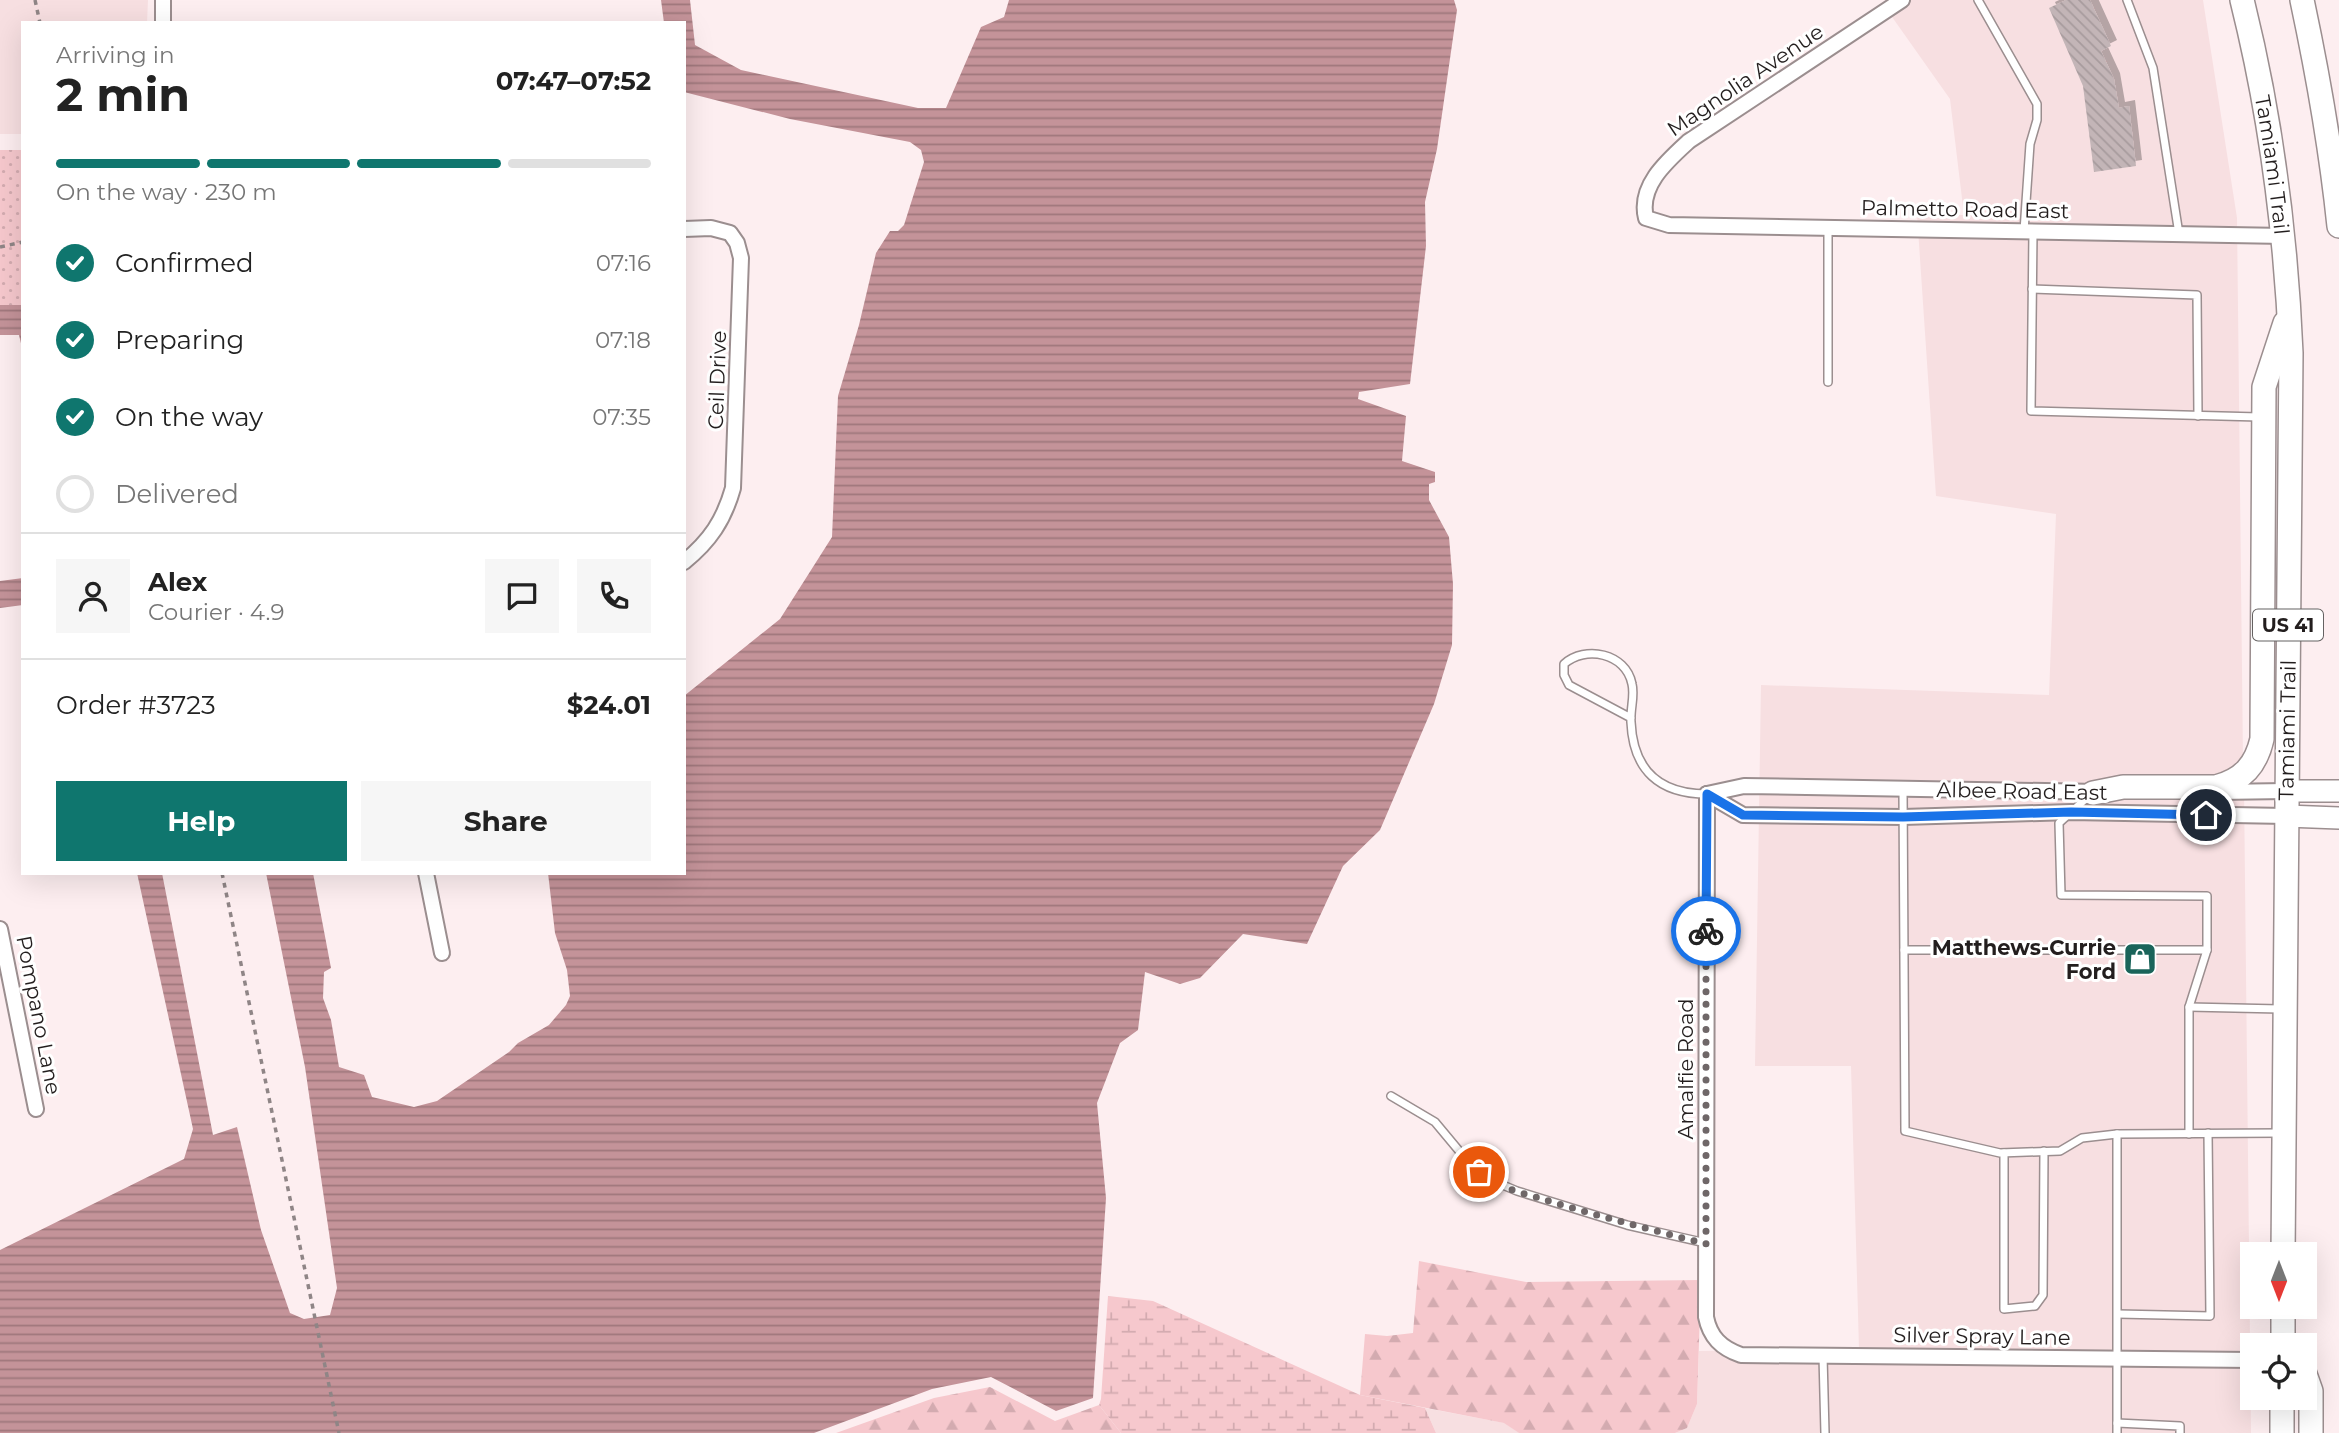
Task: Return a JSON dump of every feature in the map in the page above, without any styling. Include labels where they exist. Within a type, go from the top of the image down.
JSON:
[{"type":"main road","points":[[2302,0],[2336,169],[2339,226]]},
{"type":"main road","name":"Tamiami Trail","points":[[2247,1],[2285,236],[2291,367],[2283,1242]]},
{"type":"main road","points":[[2093,793],[2123,787],[2216,787],[2231,783],[2244,775],[2259,753],[2262,738],[2264,387],[2289,310]]},
{"type":"main road","points":[[2282,1410],[2282,1433]]},
{"type":"main road","points":[[2311,1410],[2311,1433]]},
{"type":"street","points":[[163,0],[163,21]]},
{"type":"street","name":"Magnolia Avenue","points":[[1646,218],[1644,199],[1647,191],[1670,158],[1689,141],[1902,0]]},
{"type":"street","name":"Palmetto Road East","points":[[1646,218],[1669,225],[2285,236]]},
{"type":"street","name":"Ceil Drive","points":[[686,229],[711,228],[730,233],[737,243],[741,258],[733,488],[717,528],[708,541],[686,560]]},
{"type":"street","name":"Albee Road East","points":[[1707,794],[1744,786],[2093,793],[2339,791]]},
{"type":"street","name":"Albee Road East","points":[[1707,794],[1743,815],[1903,817],[2071,812],[2286,816]]},
{"type":"street","name":"Amalfie Road","points":[[1707,794],[1706,1317],[1709,1330],[1716,1340]]},
{"type":"street","points":[[2286,816],[2339,818]]},
{"type":"street","points":[[426,875],[442,953]]},
{"type":"street","name":"Pompano Lane","points":[[0,929],[5,978],[36,1109]]},
{"type":"street","name":"Silver Spray Lane","points":[[1716,1340],[1728,1350],[1741,1354],[2240,1360]]},
{"type":"lane","points":[[1978,0],[2037,104],[2037,120],[2030,144],[2031,411],[2263,417]]},
{"type":"lane","points":[[2127,0],[2153,68],[2179,234]]},
{"type":"lane","points":[[1828,228],[1828,382]]},
{"type":"lane","points":[[2032,289],[2197,295],[2198,416]]},
{"type":"lane","name":"Albee Road East","points":[[1630,718],[1569,685],[1564,675],[1564,664],[1572,656],[1595,654],[1611,656],[1620,661],[1629,672],[1633,686],[1630,718],[1632,734],[1643,764],[1660,785],[1686,794],[1707,794]]},
{"type":"lane","points":[[1903,790],[1905,1130],[2004,1153],[2060,1151],[2082,1138],[2117,1134],[2284,1133]]},
{"type":"lane","points":[[2093,793],[2059,823],[2061,895],[2207,896],[2207,950],[2189,1007],[2189,1134]]},
{"type":"lane","points":[[1904,950],[2207,950]]},
{"type":"lane","points":[[2189,1007],[2285,1009]]},
{"type":"lane","points":[[1391,1096],[1435,1122],[1470,1164],[1486,1178],[1517,1191],[1627,1224],[1706,1244]]},
{"type":"lane","points":[[2118,1314],[2210,1316],[2208,1133]]},
{"type":"lane","points":[[2117,1134],[2117,1433]]},
{"type":"lane","points":[[2004,1153],[2004,1309],[2035,1306],[2043,1295],[2044,1151]]},
{"type":"lane","points":[[1823,1355],[1825,1433]]},
{"type":"lane","points":[[2117,1423],[2180,1426],[2180,1433]]},
{"type":"path","points":[[35,0],[40,21]]},
{"type":"path","points":[[0,247],[21,242]]},
{"type":"path","points":[[222,875],[339,1433]]},
{"type":"shaded area","points":[[0,0],[148,0],[147,21],[21,21],[21,134],[0,134]]},
{"type":"shaded area","points":[[661,0],[690,0],[695,45],[741,70],[918,108],[946,108],[981,27],[1004,17],[1009,0],[1454,0],[1457,10],[1437,149],[1425,202],[1426,246],[1410,384],[1359,392],[1358,399],[1406,416],[1402,461],[1435,472],[1435,482],[1429,484],[1429,500],[1449,537],[1453,584],[1452,645],[1434,704],[1380,830],[1343,866],[1307,944],[1243,934],[1200,978],[1180,984],[1145,972],[1138,1030],[1120,1043],[1097,1103],[1106,1198],[1093,1398],[1056,1411],[991,1377],[932,1389],[814,1433],[0,1433],[0,1250],[184,1159],[193,1129],[137,875],[162,875],[213,1135],[237,1127],[261,1230],[290,1313],[304,1319],[330,1315],[337,1288],[305,1067],[266,875],[313,875],[331,968],[324,972],[323,998],[331,1020],[339,1067],[364,1075],[372,1097],[414,1107],[437,1101],[518,1043],[549,1025],[566,1005],[570,996],[567,970],[555,933],[548,875],[686,875],[686,694],[780,619],[832,537],[838,396],[876,253],[890,231],[898,231],[904,225],[924,162],[921,150],[910,142],[790,119],[686,93],[686,21],[664,21]]},
{"type":"shaded area","points":[[1894,0],[2203,0],[2237,218],[2243,760],[2228,773],[2215,776],[2122,776],[2081,785],[2086,805],[2109,799],[2244,788],[2249,1242],[2240,1242],[2240,1320],[2250,1320],[2250,1333],[2240,1333],[2240,1410],[2251,1410],[2251,1433],[1675,1433],[1687,1428],[1697,1404],[1699,1351],[1859,1349],[1851,1066],[1755,1066],[1761,685],[2049,695],[2056,514],[1936,496],[1917,214],[1964,215],[1950,99],[1885,7]]},
{"type":"shaded area","points":[[0,305],[21,305],[21,344],[19,335],[0,335]]},
{"type":"shaded area","points":[[21,578],[21,605],[0,608],[0,581]]},
{"type":"shaded area","points":[[1425,1408],[1505,1423],[1519,1433],[1436,1433]]},
{"type":"green space","points":[[0,150],[21,150],[21,311],[0,311]]},
{"type":"green space","points":[[1419,1261],[1526,1282],[1701,1280],[1697,1404],[1687,1428],[1675,1433],[1519,1433],[1504,1423],[1360,1395],[1365,1334],[1387,1336],[1413,1333]]},
{"type":"green space","points":[[1108,1296],[1153,1301],[1360,1395],[1425,1408],[1436,1433],[1121,1433],[1099,1405]]},
{"type":"green space","points":[[990,1387],[1055,1421],[1099,1405],[1121,1433],[836,1433],[934,1398]]},
{"type":"building","points":[[2066,0],[2090,0],[2111,46],[2101,51],[2114,79],[2119,108],[2129,106],[2136,166],[2094,172],[2083,86],[2049,8]]},
{"type":"way so far","points":[[1479,1172],[1486,1178],[1517,1191],[1706,1244],[1706,931]]},
{"type":"place","name":"Matthews-Currie Ford","points":[[2140,959]]},
{"type":"route","points":[[1706,931],[1707,794],[1743,815],[1903,817],[2071,812],[2206,815]]}]
